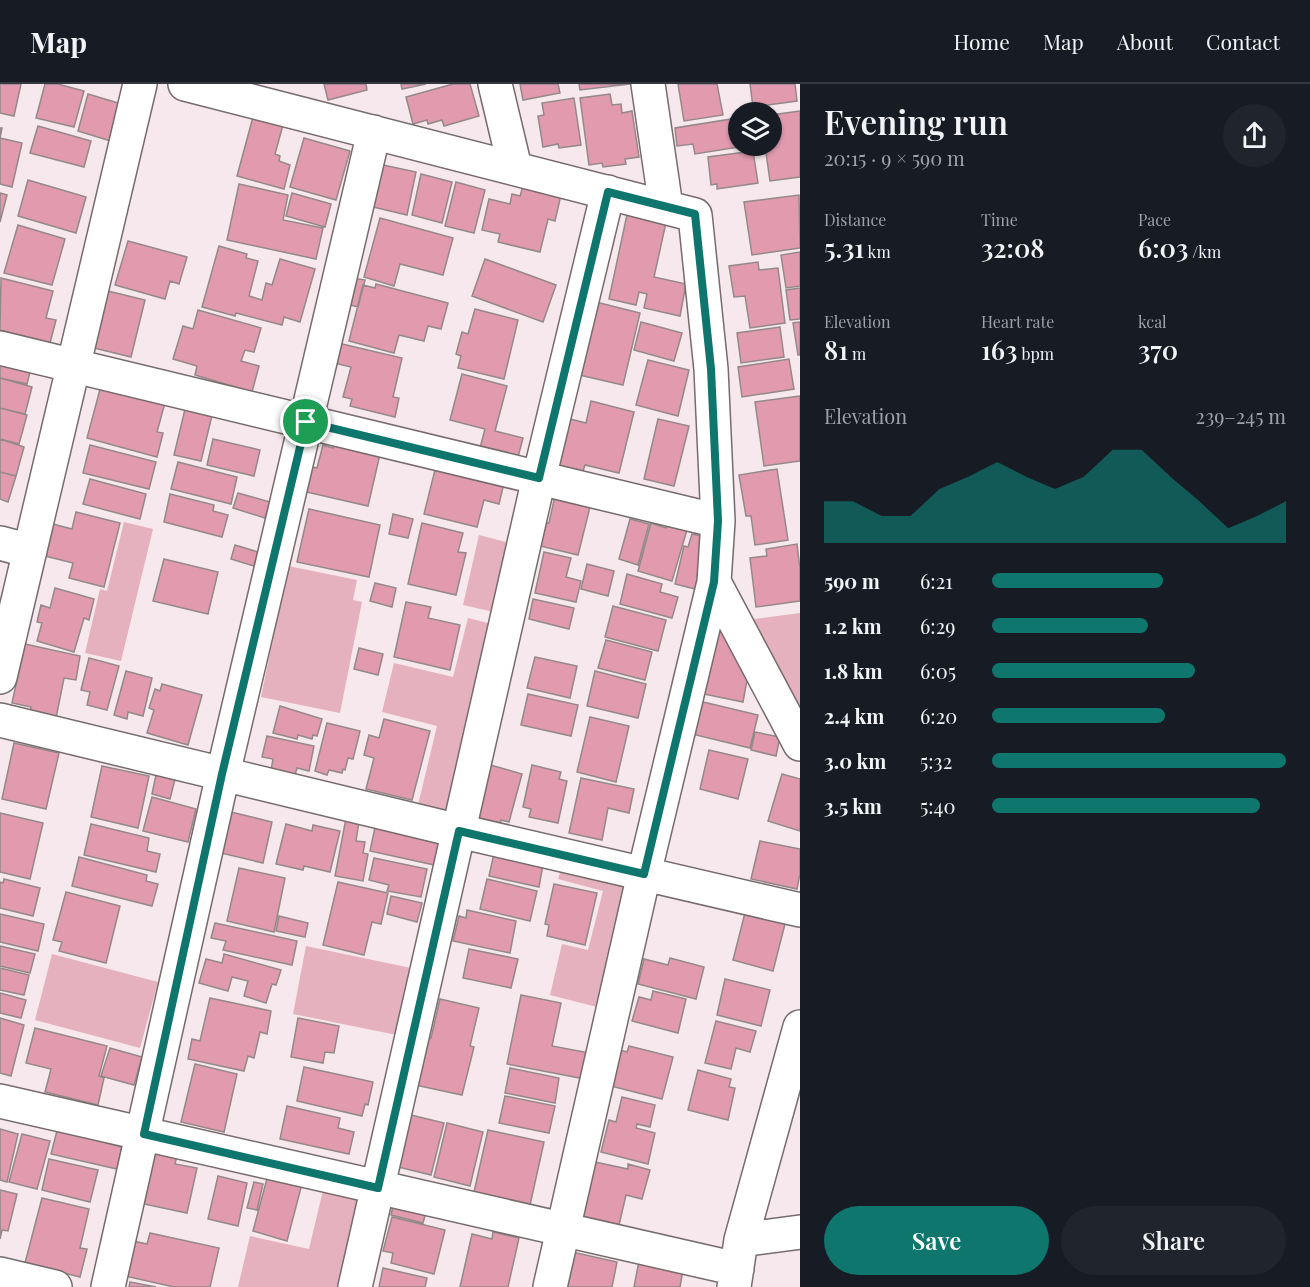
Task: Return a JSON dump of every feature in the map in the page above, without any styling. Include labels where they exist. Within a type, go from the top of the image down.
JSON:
[{"type":"street","points":[[0,677],[15,547],[73,366],[140,84]]},
{"type":"street","points":[[185,84],[294,98],[374,132],[695,214],[711,369],[718,521],[714,582],[644,874],[550,1287]]},
{"type":"street","points":[[495,84],[515,168]]},
{"type":"street","points":[[648,84],[666,207]]},
{"type":"street","points":[[108,1287],[144,1134],[222,774],[374,132]]},
{"type":"street","points":[[355,1287],[539,478],[608,192]]},
{"type":"street","points":[[0,348],[718,521]]},
{"type":"street","points":[[714,582],[800,744]]},
{"type":"street","points":[[0,720],[459,831],[800,910]]},
{"type":"street","points":[[737,1265],[800,1027]]},
{"type":"street","points":[[0,1101],[563,1230],[737,1265],[800,1232]]},
{"type":"street","points":[[0,1274],[55,1287]]},
{"type":"shaded area","points":[[124,522],[153,529],[121,661],[85,653],[100,589],[107,591]]},
{"type":"shaded area","points":[[479,535],[514,544],[498,613],[463,605]]},
{"type":"shaded area","points":[[288,566],[357,580],[353,600],[362,602],[340,713],[261,697]]},
{"type":"shaded area","points":[[800,613],[800,711],[754,619]]},
{"type":"shaded area","points":[[468,618],[496,625],[449,817],[417,809],[437,726],[382,712],[394,663],[453,677]]},
{"type":"shaded area","points":[[563,863],[632,880],[601,1008],[550,995],[562,944],[588,950],[603,891],[558,879]]},
{"type":"shaded area","points":[[306,946],[411,968],[397,1035],[293,1014]]},
{"type":"shaded area","points":[[52,954],[158,982],[140,1048],[35,1020]]},
{"type":"shaded area","points":[[324,1186],[365,1195],[344,1287],[238,1287],[250,1236],[309,1249]]},
{"type":"building","points":[[0,84],[21,84],[14,116],[0,113]]},
{"type":"building","points":[[45,84],[58,84],[84,91],[74,127],[36,118]]},
{"type":"building","points":[[324,84],[366,84],[367,90],[328,100]]},
{"type":"building","points":[[401,84],[426,84],[402,89]]},
{"type":"building","points":[[453,84],[470,84],[479,116],[444,126],[442,120],[428,124],[427,120],[413,124],[406,97]]},
{"type":"building","points":[[520,84],[558,84],[560,93],[523,100]]},
{"type":"building","points":[[579,84],[630,84],[580,90]]},
{"type":"building","points":[[678,84],[717,84],[723,115],[684,121]]},
{"type":"building","points":[[750,84],[795,84],[797,101],[752,102]]},
{"type":"building","points":[[88,94],[125,105],[114,142],[78,131]]},
{"type":"building","points":[[610,94],[612,105],[621,104],[622,113],[632,111],[639,157],[625,159],[626,164],[603,167],[602,163],[589,165],[580,98]]},
{"type":"building","points":[[574,98],[581,145],[559,148],[558,144],[543,147],[538,116],[544,115],[542,103]]},
{"type":"building","points":[[800,111],[800,177],[770,181],[766,156],[782,156],[782,113]]},
{"type":"building","points":[[253,117],[283,125],[275,154],[280,156],[279,161],[290,165],[284,189],[237,176]]},
{"type":"building","points":[[728,120],[728,149],[695,154],[693,144],[677,146],[675,128]]},
{"type":"building","points":[[38,126],[91,141],[84,167],[30,153]]},
{"type":"building","points":[[0,138],[22,143],[12,187],[0,184]]},
{"type":"building","points":[[304,138],[350,151],[336,200],[290,187]]},
{"type":"building","points":[[728,154],[754,156],[758,183],[717,189],[717,184],[711,185],[708,157]]},
{"type":"building","points":[[383,165],[416,172],[407,215],[373,207]]},
{"type":"building","points":[[421,174],[452,182],[442,223],[412,215]]},
{"type":"building","points":[[28,180],[86,197],[76,233],[18,216]]},
{"type":"building","points":[[456,182],[485,190],[474,233],[445,226]]},
{"type":"building","points":[[239,184],[288,195],[283,220],[323,228],[316,259],[227,240]]},
{"type":"building","points":[[523,186],[561,195],[555,221],[548,219],[540,252],[498,242],[500,234],[482,230],[489,199],[510,204],[512,194],[520,196]]},
{"type":"building","points":[[0,193],[7,195],[0,222]]},
{"type":"building","points":[[292,193],[331,204],[325,227],[286,216]]},
{"type":"building","points":[[799,195],[800,248],[752,255],[744,202]]},
{"type":"building","points":[[628,210],[667,218],[654,277],[686,284],[680,316],[644,308],[647,294],[639,292],[636,305],[609,299]]},
{"type":"building","points":[[380,218],[453,238],[443,275],[400,264],[394,286],[364,277]]},
{"type":"building","points":[[18,225],[65,239],[52,285],[4,273]]},
{"type":"building","points":[[128,241],[187,257],[179,284],[170,281],[165,299],[115,285]]},
{"type":"building","points":[[219,246],[247,254],[246,258],[258,261],[249,296],[262,300],[266,283],[272,285],[280,259],[315,269],[300,322],[284,317],[282,325],[202,307]]},
{"type":"building","points":[[800,252],[800,286],[786,288],[781,255]]},
{"type":"building","points":[[485,259],[556,285],[543,322],[472,296]]},
{"type":"building","points":[[758,262],[759,270],[778,268],[785,323],[750,328],[745,296],[734,297],[729,266]]},
{"type":"building","points":[[1,278],[53,291],[46,318],[56,320],[50,343],[0,330]]},
{"type":"building","points":[[353,278],[365,280],[358,307],[347,304]]},
{"type":"building","points":[[376,284],[448,303],[441,329],[428,326],[424,341],[399,335],[394,353],[349,341],[363,285],[375,288]]},
{"type":"building","points":[[800,288],[800,319],[790,320],[786,290]]},
{"type":"building","points":[[108,291],[145,300],[131,357],[94,348]]},
{"type":"building","points":[[596,302],[640,313],[623,385],[579,375]]},
{"type":"building","points":[[475,309],[518,320],[504,379],[458,368],[461,356],[456,354],[462,332],[468,334]]},
{"type":"building","points":[[198,310],[261,328],[254,352],[245,350],[241,361],[259,366],[252,392],[195,375],[197,366],[173,359],[183,326],[193,329]]},
{"type":"building","points":[[641,322],[682,333],[674,361],[634,350]]},
{"type":"building","points":[[800,322],[800,355],[798,355],[793,323]]},
{"type":"building","points":[[780,327],[784,357],[741,363],[737,333]]},
{"type":"building","points":[[338,343],[402,358],[393,397],[399,398],[395,417],[350,406],[352,399],[343,397],[351,367],[334,363]]},
{"type":"building","points":[[0,352],[33,360],[27,384],[0,378]]},
{"type":"building","points":[[789,359],[794,389],[742,397],[738,367]]},
{"type":"building","points":[[648,360],[689,370],[678,416],[636,405]]},
{"type":"building","points":[[462,374],[507,386],[495,431],[523,438],[518,457],[480,448],[485,429],[450,420]]},
{"type":"building","points":[[0,378],[32,387],[25,414],[0,408]]},
{"type":"building","points":[[102,382],[166,399],[157,432],[163,433],[157,457],[87,438]]},
{"type":"building","points":[[800,396],[800,461],[764,466],[755,402]]},
{"type":"building","points":[[187,401],[214,407],[201,461],[174,455]]},
{"type":"building","points":[[591,401],[634,412],[619,473],[585,465],[583,471],[559,465],[570,419],[586,423]]},
{"type":"building","points":[[0,408],[27,415],[19,444],[0,439]]},
{"type":"building","points":[[658,419],[689,426],[674,486],[644,479]]},
{"type":"building","points":[[336,438],[381,450],[368,506],[302,491],[308,466],[317,468],[323,445],[333,448]]},
{"type":"building","points":[[0,439],[24,447],[16,476],[0,472]]},
{"type":"building","points":[[213,439],[260,450],[254,476],[207,465]]},
{"type":"building","points":[[90,445],[156,462],[149,489],[83,473]]},
{"type":"building","points":[[178,462],[237,477],[231,504],[171,489]]},
{"type":"building","points":[[436,466],[504,483],[499,504],[484,500],[477,527],[424,514]]},
{"type":"building","points":[[777,469],[788,540],[755,545],[751,516],[746,516],[739,475]]},
{"type":"building","points":[[0,472],[16,476],[8,502],[0,499]]},
{"type":"building","points":[[90,479],[146,494],[140,519],[83,504]]},
{"type":"building","points":[[556,491],[592,499],[578,555],[540,546],[545,523],[549,523]]},
{"type":"building","points":[[238,493],[270,502],[265,518],[233,508]]},
{"type":"building","points":[[170,494],[214,505],[213,511],[228,515],[222,537],[164,522]]},
{"type":"building","points":[[309,509],[380,525],[369,577],[297,562]]},
{"type":"building","points":[[76,512],[120,523],[104,587],[69,578],[73,563],[41,555],[49,523],[72,529]]},
{"type":"building","points":[[393,514],[413,519],[408,538],[389,534]]},
{"type":"building","points":[[669,518],[689,523],[672,581],[638,571],[651,523],[666,528]]},
{"type":"building","points":[[630,519],[649,524],[638,565],[619,559]]},
{"type":"building","points":[[422,523],[463,533],[458,552],[466,553],[456,595],[408,584]]},
{"type":"building","points":[[692,534],[712,538],[699,590],[675,584],[684,546],[688,547]]},
{"type":"building","points":[[797,544],[800,601],[756,607],[750,558],[767,556],[766,549]]},
{"type":"building","points":[[235,545],[258,552],[254,566],[231,559]]},
{"type":"building","points":[[544,552],[571,558],[566,577],[581,581],[576,602],[535,593]]},
{"type":"building","points":[[164,559],[218,572],[208,614],[153,601]]},
{"type":"building","points":[[587,564],[614,571],[608,596],[581,589]]},
{"type":"building","points":[[627,574],[662,584],[660,592],[678,597],[672,618],[620,604]]},
{"type":"building","points":[[375,583],[396,588],[392,607],[370,601]]},
{"type":"building","points":[[55,588],[94,599],[89,620],[84,618],[74,652],[37,641],[42,623],[37,622],[41,605],[50,608]]},
{"type":"building","points":[[533,599],[574,608],[569,629],[529,619]]},
{"type":"building","points":[[406,602],[431,607],[428,618],[460,625],[450,670],[394,657]]},
{"type":"building","points":[[613,606],[666,620],[658,651],[605,637]]},
{"type":"building","points":[[714,627],[723,629],[747,680],[743,702],[699,693]]},
{"type":"building","points":[[606,640],[652,652],[645,680],[598,668]]},
{"type":"building","points":[[25,644],[80,656],[76,680],[64,678],[55,723],[29,717],[31,707],[12,703]]},
{"type":"building","points":[[359,648],[383,654],[378,675],[354,669]]},
{"type":"building","points":[[535,657],[577,666],[570,698],[527,688]]},
{"type":"building","points":[[89,658],[119,666],[107,710],[87,705],[90,692],[81,690]]},
{"type":"building","points":[[126,671],[152,678],[143,716],[128,712],[127,719],[114,715]]},
{"type":"building","points":[[595,671],[646,684],[638,718],[587,706]]},
{"type":"building","points":[[162,684],[202,695],[188,745],[147,733],[154,710],[149,708],[155,689],[160,691]]},
{"type":"building","points":[[528,694],[578,705],[571,736],[521,725]]},
{"type":"building","points":[[699,701],[758,715],[750,748],[692,734]]},
{"type":"building","points":[[280,706],[322,719],[317,736],[313,735],[312,739],[298,735],[297,739],[273,733]]},
{"type":"building","points":[[590,717],[629,726],[616,782],[577,772]]},
{"type":"building","points":[[384,719],[430,731],[412,800],[366,789],[374,758],[364,755],[369,735],[379,738]]},
{"type":"building","points":[[327,723],[360,731],[353,759],[348,758],[342,773],[329,770],[327,775],[315,771]]},
{"type":"building","points":[[755,732],[780,737],[776,756],[751,750]]},
{"type":"building","points":[[267,736],[314,746],[309,771],[297,768],[295,775],[271,770],[273,759],[262,757]]},
{"type":"building","points":[[14,743],[59,753],[46,809],[2,799]]},
{"type":"building","points":[[709,750],[748,759],[738,799],[700,789]]},
{"type":"building","points":[[487,764],[522,774],[509,822],[501,820],[500,824],[473,816]]},
{"type":"building","points":[[532,765],[561,772],[559,779],[567,781],[558,823],[529,817],[531,809],[523,807]]},
{"type":"building","points":[[102,766],[149,776],[138,828],[91,817]]},
{"type":"building","points":[[782,774],[800,779],[800,831],[768,821]]},
{"type":"building","points":[[156,775],[175,779],[170,799],[152,794]]},
{"type":"building","points":[[581,778],[634,789],[629,813],[608,808],[602,840],[569,833]]},
{"type":"building","points":[[152,797],[196,809],[188,842],[143,831]]},
{"type":"building","points":[[231,812],[272,822],[263,863],[221,853]]},
{"type":"building","points":[[0,813],[43,823],[30,879],[0,872]]},
{"type":"building","points":[[347,813],[360,815],[356,841],[365,842],[363,853],[368,854],[363,881],[335,876]]},
{"type":"building","points":[[377,818],[446,834],[439,866],[370,851]]},
{"type":"building","points":[[91,824],[149,838],[147,851],[160,854],[156,872],[84,855]]},
{"type":"building","points":[[286,824],[312,831],[313,825],[340,831],[330,872],[304,866],[303,870],[276,864]]},
{"type":"building","points":[[760,841],[800,849],[800,874],[797,889],[751,879]]},
{"type":"building","points":[[495,849],[544,859],[539,887],[489,876]]},
{"type":"building","points":[[79,857],[147,875],[146,881],[158,884],[152,906],[72,886]]},
{"type":"building","points":[[374,858],[427,869],[421,897],[387,891],[389,885],[369,880]]},
{"type":"building","points":[[239,868],[285,878],[274,932],[227,921]]},
{"type":"building","points":[[4,879],[40,888],[33,916],[0,908],[0,882],[3,883]]},
{"type":"building","points":[[487,879],[537,891],[530,921],[480,909]]},
{"type":"building","points":[[338,882],[388,893],[381,924],[372,922],[364,955],[323,945]]},
{"type":"building","points":[[554,884],[597,893],[585,945],[547,936],[549,925],[545,924]]},
{"type":"building","points":[[66,892],[120,906],[106,963],[59,951],[62,942],[53,940]]},
{"type":"building","points":[[391,896],[422,903],[417,922],[387,914]]},
{"type":"building","points":[[746,909],[786,920],[773,971],[733,960]]},
{"type":"building","points":[[467,910],[516,921],[510,953],[453,941],[459,916],[466,918]]},
{"type":"building","points":[[0,914],[44,924],[38,951],[0,942]]},
{"type":"building","points":[[279,916],[308,923],[305,937],[276,931]]},
{"type":"building","points":[[215,923],[297,941],[292,965],[223,950],[226,941],[211,938]]},
{"type":"building","points":[[0,946],[35,954],[30,973],[0,966]]},
{"type":"building","points":[[469,949],[518,959],[511,988],[463,978]]},
{"type":"building","points":[[224,954],[281,970],[276,985],[272,984],[266,1003],[244,996],[248,981],[232,977],[228,991],[199,983],[206,959],[222,963]]},
{"type":"building","points":[[670,958],[704,967],[696,999],[638,984],[644,959],[668,965]]},
{"type":"building","points":[[0,968],[29,975],[24,995],[0,990]]},
{"type":"building","points":[[725,979],[770,990],[761,1026],[717,1015]]},
{"type":"building","points":[[653,991],[686,999],[678,1033],[632,1021],[639,997],[651,1000]]},
{"type":"building","points":[[0,993],[26,1000],[21,1018],[0,1013]]},
{"type":"building","points":[[521,995],[561,1003],[552,1046],[595,1054],[590,1080],[507,1064]]},
{"type":"building","points":[[210,998],[271,1011],[267,1034],[260,1032],[254,1058],[248,1056],[244,1071],[188,1059],[192,1039],[200,1041]]},
{"type":"building","points":[[440,999],[479,1008],[470,1046],[474,1047],[462,1095],[415,1085],[426,1037],[431,1038]]},
{"type":"building","points":[[0,1018],[24,1025],[11,1076],[0,1073]]},
{"type":"building","points":[[298,1018],[339,1026],[334,1053],[325,1052],[323,1063],[291,1057]]},
{"type":"building","points":[[716,1021],[756,1031],[750,1052],[736,1048],[731,1069],[705,1063]]},
{"type":"building","points":[[35,1028],[107,1046],[99,1076],[104,1078],[98,1105],[45,1092],[51,1069],[26,1063]]},
{"type":"building","points":[[629,1046],[673,1057],[662,1099],[611,1086],[620,1050],[627,1052]]},
{"type":"building","points":[[110,1048],[142,1057],[134,1085],[101,1076]]},
{"type":"building","points":[[195,1064],[237,1074],[224,1132],[181,1122]]},
{"type":"building","points":[[304,1067],[373,1082],[368,1105],[365,1104],[362,1116],[297,1101]]},
{"type":"building","points":[[510,1068],[559,1078],[555,1103],[505,1093]]},
{"type":"building","points":[[698,1070],[731,1079],[729,1087],[735,1088],[728,1120],[688,1110]]},
{"type":"building","points":[[505,1096],[555,1106],[549,1133],[499,1123]]},
{"type":"building","points":[[622,1097],[655,1105],[650,1127],[637,1124],[636,1128],[655,1133],[648,1164],[601,1152],[609,1120],[616,1122]]},
{"type":"building","points":[[287,1106],[340,1118],[338,1128],[354,1132],[349,1154],[280,1139]]},
{"type":"building","points":[[407,1114],[444,1123],[431,1175],[394,1166]]},
{"type":"building","points":[[59,1123],[108,1135],[106,1143],[122,1147],[117,1169],[51,1154]]},
{"type":"building","points":[[447,1123],[483,1132],[470,1186],[434,1177]]},
{"type":"building","points":[[0,1129],[18,1134],[7,1182],[0,1180]]},
{"type":"building","points":[[488,1130],[544,1142],[530,1205],[474,1192]]},
{"type":"building","points":[[22,1134],[50,1141],[37,1189],[9,1182]]},
{"type":"building","points":[[155,1151],[177,1156],[175,1164],[197,1168],[187,1213],[144,1204]]},
{"type":"building","points":[[49,1159],[98,1170],[90,1202],[42,1190]]},
{"type":"building","points":[[595,1162],[628,1169],[628,1164],[650,1170],[642,1199],[626,1195],[619,1225],[583,1217]]},
{"type":"building","points":[[269,1171],[303,1180],[287,1241],[253,1231]]},
{"type":"building","points":[[218,1176],[247,1183],[238,1226],[208,1219]]},
{"type":"building","points":[[254,1182],[263,1184],[257,1210],[247,1208]]},
{"type":"building","points":[[0,1190],[17,1194],[8,1231],[2,1230],[0,1239]]},
{"type":"building","points":[[395,1197],[428,1205],[423,1223],[391,1215]]},
{"type":"building","points":[[42,1198],[89,1209],[80,1248],[87,1249],[80,1277],[25,1263]]},
{"type":"building","points":[[392,1217],[445,1230],[434,1274],[391,1263],[393,1253],[383,1251]]},
{"type":"building","points":[[493,1232],[519,1238],[508,1287],[460,1287],[472,1234],[492,1239]]},
{"type":"building","points":[[150,1233],[219,1248],[210,1287],[174,1287],[125,1276],[133,1241],[147,1244]]},
{"type":"building","points":[[572,1252],[617,1262],[612,1287],[564,1287]]},
{"type":"building","points":[[639,1261],[683,1270],[680,1287],[634,1287]]},
{"type":"building","points":[[383,1268],[427,1278],[425,1287],[379,1287]]},
{"type":"building","points":[[130,1282],[156,1287],[129,1287]]},
{"type":"route","points":[[608,192],[695,214],[711,369],[718,521],[714,582],[644,874],[459,831],[378,1188],[144,1134],[222,774],[306,422],[539,478],[608,192]]}]
